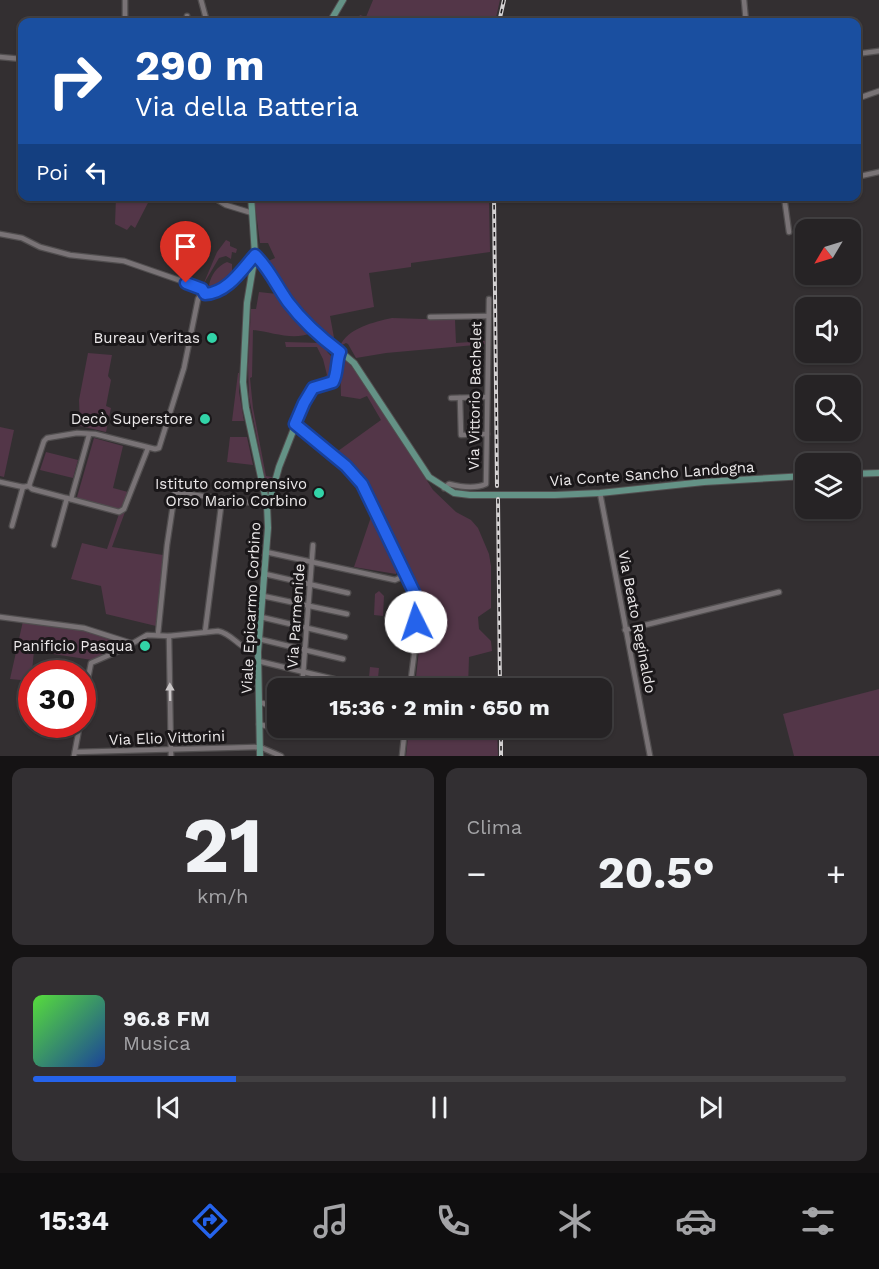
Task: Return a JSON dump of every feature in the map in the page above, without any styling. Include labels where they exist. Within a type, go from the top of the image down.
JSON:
[{"type":"main road","points":[[332,18],[343,0]]},
{"type":"main road","name":"Viale Epicarmo Corbino","points":[[251,201],[255,255],[248,266],[243,382],[246,408],[267,505],[266,552],[258,652],[260,756]]},
{"type":"main road","name":"Via Conte Sancho Landogna","points":[[255,255],[264,264],[286,299],[304,321],[354,363],[429,477],[454,493],[470,495],[600,493],[704,482],[795,477]]},
{"type":"main road","points":[[267,505],[304,403],[313,388],[333,382],[340,352]]},
{"type":"main road","points":[[861,474],[879,473]]},
{"type":"street","points":[[124,18],[125,0]]},
{"type":"street","points":[[201,0],[206,18]]},
{"type":"street","points":[[744,0],[746,18]]},
{"type":"street","points":[[861,53],[879,51]]},
{"type":"street","points":[[0,57],[18,59]]},
{"type":"street","points":[[861,97],[879,91]]},
{"type":"street","points":[[861,176],[879,172]]},
{"type":"street","points":[[219,201],[252,213]]},
{"type":"street","points":[[785,201],[789,232]]},
{"type":"street","points":[[0,234],[22,238],[40,247],[70,255],[107,258],[132,264],[199,287],[205,294]]},
{"type":"street","points":[[29,486],[47,438],[77,433],[95,434],[148,448],[157,449],[161,445],[184,368],[198,299],[205,294],[220,291],[248,266]]},
{"type":"street","name":"Via Vittorio Bachelet","points":[[444,488],[449,484],[462,487],[486,484],[489,299]]},
{"type":"street","points":[[430,317],[489,316]]},
{"type":"street","points":[[451,398],[488,397]]},
{"type":"street","points":[[460,398],[461,435],[487,434]]},
{"type":"street","points":[[295,424],[355,474],[406,575],[416,602],[416,634],[411,678]]},
{"type":"street","points":[[290,437],[298,432],[307,433]]},
{"type":"street","points":[[54,544],[89,435]]},
{"type":"street","points":[[0,482],[22,487],[29,486],[32,489],[119,512],[122,511],[148,448]]},
{"type":"street","points":[[12,526],[22,487]]},
{"type":"street","points":[[158,634],[175,492],[267,505]]},
{"type":"street","name":"Via Beato Reginaldo","points":[[600,493],[651,756]]},
{"type":"street","points":[[205,632],[222,499]]},
{"type":"street","name":"Via Parmenide","points":[[304,678],[313,545]]},
{"type":"street","points":[[266,552],[395,580],[406,575]]},
{"type":"street","points":[[264,574],[348,592]]},
{"type":"street","points":[[625,630],[778,592]]},
{"type":"street","points":[[263,596],[347,615]]},
{"type":"street","points":[[0,617],[84,628],[131,644]]},
{"type":"street","points":[[261,617],[345,637]]},
{"type":"street","points":[[96,661],[147,635],[158,634],[169,636],[223,632],[248,651],[258,652]]},
{"type":"street","points":[[169,636],[171,756]]},
{"type":"street","points":[[259,639],[344,658]]},
{"type":"street","points":[[258,661],[329,678]]},
{"type":"street","points":[[259,702],[267,705]]},
{"type":"street","points":[[259,724],[267,726]]},
{"type":"street","points":[[74,754],[77,738]]},
{"type":"street","points":[[402,756],[404,738]]},
{"type":"street","points":[[260,747],[268,754],[281,756]]},
{"type":"street","name":"Via Elio Vittorini","points":[[74,754],[260,747]]},
{"type":"shaded area","points":[[373,0],[500,0],[496,18],[358,18],[360,15],[366,17]]},
{"type":"shaded area","points":[[116,201],[149,201],[135,228],[131,225],[127,230],[115,224]]},
{"type":"shaded area","points":[[255,201],[489,201],[490,252],[411,263],[411,267],[369,273],[374,307],[330,316],[335,343],[315,329],[287,296],[266,262],[275,258],[268,243],[260,243]]},
{"type":"shaded area","points":[[226,240],[230,242],[230,246],[237,249],[236,253],[232,252],[231,259],[226,256],[219,258],[203,285],[217,252]]},
{"type":"shaded area","points":[[227,262],[232,264],[232,277],[211,290],[209,285],[213,274],[217,268]]},
{"type":"shaded area","points":[[259,292],[277,294],[298,321],[311,333],[289,336],[253,330],[252,377],[250,378],[253,408],[266,476],[272,477],[268,495],[249,397],[251,309],[256,309]]},
{"type":"shaded area","points":[[392,318],[455,320],[456,343],[485,341],[486,344],[356,358],[348,344],[340,346],[355,330]]},
{"type":"shaded area","points":[[285,342],[322,343],[333,358],[332,376],[324,382],[314,382],[322,380],[327,375],[317,347],[286,347]]},
{"type":"shaded area","points":[[88,353],[112,355],[108,376],[111,380],[106,406],[111,408],[106,432],[80,426],[79,400]]},
{"type":"shaded area","points":[[342,358],[347,361],[357,373],[433,490],[456,512],[471,520],[478,528],[489,554],[491,608],[478,617],[479,629],[491,641],[492,651],[469,657],[468,678],[416,678],[420,617],[417,589],[412,576],[362,476],[351,463],[299,421],[299,419],[338,451],[381,420],[367,396],[360,399],[341,396],[340,362]]},
{"type":"shaded area","points":[[238,373],[244,421],[232,421]]},
{"type":"shaded area","points":[[0,427],[14,430],[4,477],[0,476]]},
{"type":"shaded area","points":[[230,437],[247,437],[253,465],[227,462]]},
{"type":"shaded area","points":[[94,438],[123,446],[113,488],[128,492],[120,510],[78,500]]},
{"type":"shaded area","points":[[46,452],[78,460],[73,478],[40,470]]},
{"type":"shaded area","points":[[125,512],[112,547],[163,555],[156,626],[106,614],[101,586],[71,579],[82,543],[107,549],[119,514]]},
{"type":"shaded area","points":[[371,517],[374,518],[398,567],[396,574],[354,567]]},
{"type":"shaded area","points":[[407,586],[412,609],[410,634],[403,634]]},
{"type":"shaded area","points":[[379,591],[384,596],[383,616],[374,615],[375,594]]},
{"type":"shaded area","points":[[23,621],[83,630],[124,643],[125,646],[92,660],[34,651],[33,660],[18,660],[18,680],[10,679]]},
{"type":"shaded area","points":[[370,667],[379,668],[378,678],[369,678]]},
{"type":"shaded area","points":[[879,689],[879,756],[794,756],[783,714]]},
{"type":"shaded area","points":[[408,738],[497,738],[498,756],[406,756]]},
{"type":"railway","points":[[500,18],[504,0]]},
{"type":"railway","points":[[494,201],[497,486]]},
{"type":"railway","points":[[498,499],[500,678]]},
{"type":"railway","points":[[501,738],[501,756]]},
{"type":"place","name":"Bureau Veritas","points":[[212,338]]},
{"type":"place","name":"Decò Superstore","points":[[205,419]]},
{"type":"place","name":"Istituto comprensivo Orso Mario Corbino","points":[[319,493]]},
{"type":"place","name":"Panificio Pasqua","points":[[145,646]]},
{"type":"route","points":[[186,283],[199,287],[205,294],[217,293],[255,255],[264,264],[295,311],[321,338],[340,352],[333,382],[313,388],[295,424],[355,474],[362,484],[414,592],[416,622]]}]
